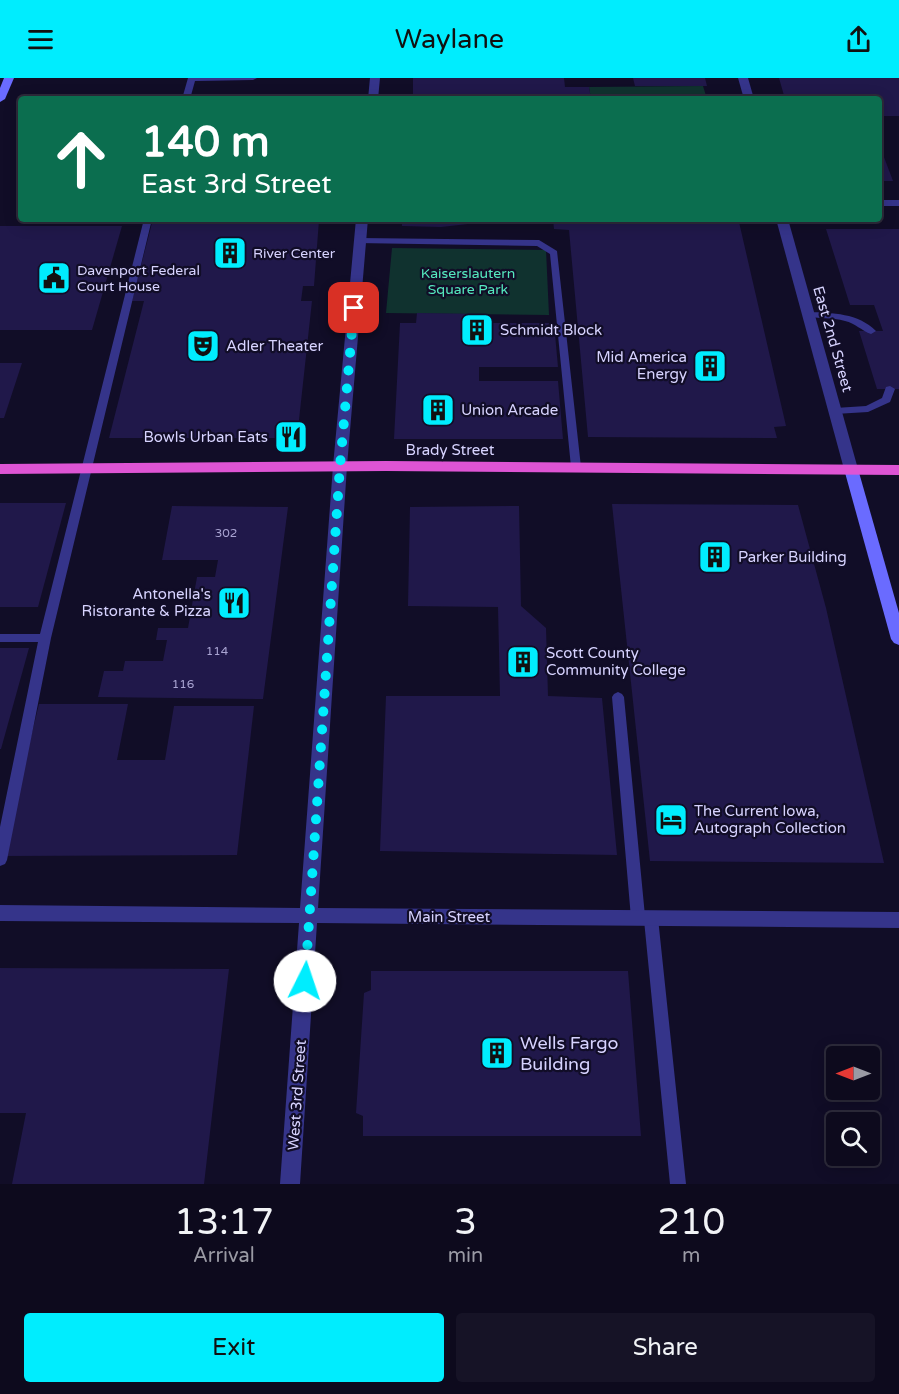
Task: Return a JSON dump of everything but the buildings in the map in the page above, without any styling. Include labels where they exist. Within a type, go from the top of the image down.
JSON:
[{"type":"highway","name":"Brady Street","points":[[0,469],[340,466],[899,470]]},
{"type":"main road","points":[[0,99],[9,78]]},
{"type":"main road","points":[[851,469],[899,639]]},
{"type":"street","points":[[373,96],[375,78]]},
{"type":"street","points":[[743,78],[748,96]]},
{"type":"street","points":[[882,203],[899,203]]},
{"type":"street","name":"West 3rd Street","points":[[290,1184],[340,466],[362,222]]},
{"type":"street","name":"East 2nd Street","points":[[783,222],[851,469]]},
{"type":"street","name":"Main Street","points":[[0,913],[899,920]]},
{"type":"lane","points":[[187,96],[192,78],[253,78]]},
{"type":"lane","points":[[0,860],[45,638],[147,222]]},
{"type":"lane","points":[[360,241],[539,243],[554,253],[576,467]]},
{"type":"lane","points":[[809,315],[841,316],[857,320],[871,331]]},
{"type":"lane","points":[[835,411],[868,409],[886,400],[890,388]]},
{"type":"lane","points":[[0,638],[45,638]]},
{"type":"lane","points":[[618,696],[678,1184]]},
{"type":"green space","points":[[703,86],[706,96],[590,96],[589,87]]},
{"type":"green space","name":"Kaiserslautern Square Park","points":[[392,248],[546,250],[549,315],[386,313]]},
{"type":"place","name":"River Center","points":[[230,253]]},
{"type":"place","name":"Davenport Federal Court House","points":[[54,278]]},
{"type":"place","name":"Schmidt Block","points":[[477,330]]},
{"type":"place","name":"Adler Theater","points":[[203,346]]},
{"type":"place","name":"Mid America Energy","points":[[710,366]]},
{"type":"place","name":"Union Arcade","points":[[438,410]]},
{"type":"place","name":"Bowls Urban Eats","points":[[291,437]]},
{"type":"place","name":"Parker Building","points":[[715,557]]},
{"type":"place","name":"Antonella's Ristorante & Pizza","points":[[234,603]]},
{"type":"place","name":"Scott County Community College","points":[[523,662]]},
{"type":"place","name":"The Current Iowa, Autograph Collection","points":[[671,820]]},
{"type":"place","name":"Wells Fargo Building","points":[[497,1053]]},
{"type":"route","points":[[305,981],[340,466],[354,308]]}]
